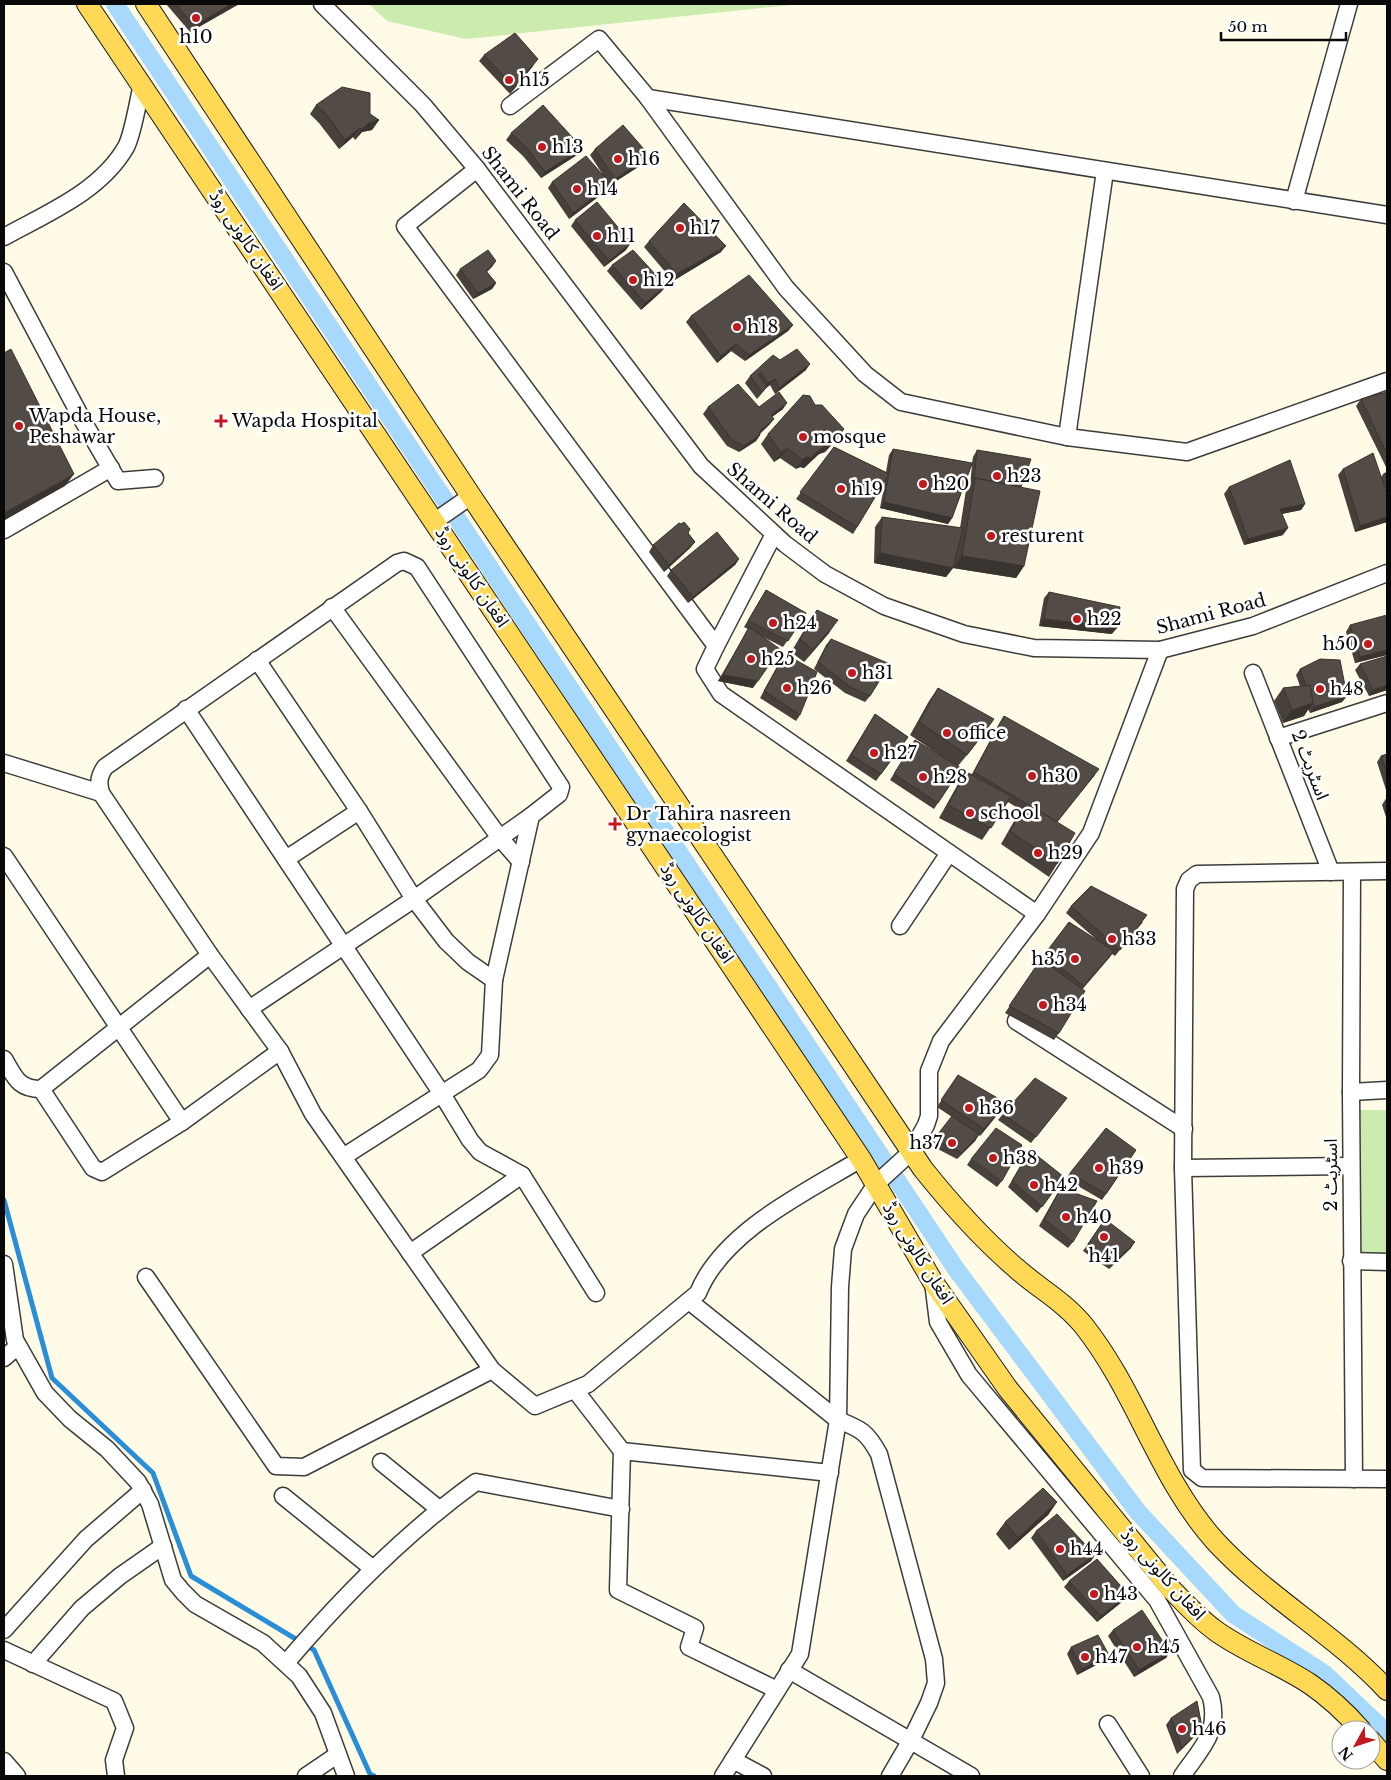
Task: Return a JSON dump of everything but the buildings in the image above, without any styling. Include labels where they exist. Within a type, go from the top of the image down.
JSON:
[{"type":"main road","name":"افغان کالونی روڈ","points":[[87,4],[861,1159],[879,1181],[933,1282],[1008,1389],[1171,1588],[1216,1631],[1309,1683],[1338,1706],[1351,1720]]},
{"type":"main road","points":[[146,4],[906,1157],[940,1190],[984,1239],[1017,1269],[1057,1299],[1084,1326],[1126,1393],[1175,1486],[1191,1511],[1214,1540],[1243,1570],[1368,1671],[1387,1690]]},
{"type":"street","name":"Shami Road","points":[[322,4],[423,105],[477,169],[701,466],[774,534],[825,574],[884,606],[964,634],[1034,648],[1160,650],[1253,626],[1387,573]]},
{"type":"street","points":[[1294,201],[1349,4]]},
{"type":"street","points":[[510,106],[599,39],[648,98],[786,288],[865,374],[901,402],[1067,438],[1188,452],[1387,381]]},
{"type":"street","points":[[4,237],[60,206],[98,182],[126,147],[142,84]]},
{"type":"street","points":[[648,98],[1387,216]]},
{"type":"street","points":[[477,169],[405,226],[716,646]]},
{"type":"street","points":[[1067,438],[1105,172]]},
{"type":"street","points":[[4,272],[118,481],[155,478]]},
{"type":"street","points":[[4,530],[110,468]]},
{"type":"street","points":[[434,521],[471,496]]},
{"type":"street","points":[[774,534],[706,669],[721,694],[1037,914]]},
{"type":"street","points":[[250,1009],[414,899],[559,794],[561,787],[417,567],[404,561],[396,563],[186,708],[106,767],[100,775],[99,785],[101,793],[210,955],[280,1051],[313,1114],[492,1370],[535,1406],[588,1384],[698,1293],[706,1274],[755,1223],[861,1159]]},
{"type":"street","points":[[332,607],[500,838],[521,862]]},
{"type":"street","points":[[723,1776],[800,1654],[838,1420],[840,1287],[843,1249],[856,1214],[879,1181],[906,1157],[926,1125],[929,1116],[929,1071],[941,1041],[1037,914],[1091,833],[1160,650]]},
{"type":"street","points":[[257,660],[359,811],[414,899],[446,941],[468,962],[494,980]]},
{"type":"street","name":"اسٹریٹ 2","points":[[1253,673],[1330,872]]},
{"type":"street","points":[[1278,738],[1387,703]]},
{"type":"street","points":[[186,708],[442,1094],[470,1140],[480,1152],[522,1175],[596,1293]]},
{"type":"street","points":[[4,763],[101,793]]},
{"type":"street","points":[[286,859],[359,811]]},
{"type":"street","points":[[343,1157],[479,1070],[490,1054],[494,980],[530,816]]},
{"type":"street","points":[[900,926],[949,853]]},
{"type":"street","points":[[4,856],[182,1122]]},
{"type":"street","points":[[1387,871],[1197,874],[1189,880],[1185,889],[1183,1168],[1192,1470],[1202,1478],[1387,1479]]},
{"type":"street","name":"اسٹریٹ 2","points":[[1352,872],[1350,1092],[1354,1479]]},
{"type":"street","points":[[4,1059],[18,1083],[28,1089],[41,1090],[210,955]]},
{"type":"street","points":[[1016,1021],[1184,1129]]},
{"type":"street","points":[[41,1090],[93,1168],[102,1172],[182,1122],[280,1051]]},
{"type":"street","points":[[1350,1092],[1387,1090]]},
{"type":"street","points":[[1183,1168],[1351,1166]]},
{"type":"street","points":[[410,1253],[522,1175]]},
{"type":"street","points":[[1351,1261],[1387,1262]]},
{"type":"street","points":[[4,1264],[15,1340],[45,1393],[70,1419],[123,1464],[143,1490],[150,1504],[173,1580],[195,1604],[263,1643],[299,1676],[323,1713],[346,1776]]},
{"type":"street","points":[[146,1277],[276,1466],[304,1467],[492,1370]]},
{"type":"street","points":[[933,1282],[938,1322],[969,1375],[1157,1600],[1212,1697],[1216,1715],[1210,1736],[1182,1776]]},
{"type":"street","points":[[689,1301],[838,1420],[862,1430],[871,1438],[879,1454],[934,1659],[936,1683],[911,1740],[890,1776]]},
{"type":"street","points":[[4,1358],[18,1346]]},
{"type":"street","points":[[575,1390],[622,1452],[618,1590],[695,1628],[689,1646],[777,1690]]},
{"type":"street","points":[[622,1452],[830,1473]]},
{"type":"street","points":[[381,1462],[439,1509]]},
{"type":"street","points":[[286,1664],[323,1620],[372,1568],[439,1509],[476,1482],[621,1509]]},
{"type":"street","points":[[4,1630],[86,1539],[143,1490]]},
{"type":"street","points":[[283,1496],[298,1511],[372,1568]]},
{"type":"street","points":[[33,1664],[82,1608],[120,1576],[163,1546]]},
{"type":"street","points":[[4,1650],[114,1701],[125,1728],[114,1760],[116,1776]]},
{"type":"street","points":[[789,1670],[971,1776]]},
{"type":"street","points":[[1108,1724],[1141,1776]]},
{"type":"street","points":[[306,1776],[337,1755]]},
{"type":"street","points":[[733,1760],[762,1776]]},
{"type":"street","points":[[4,1761],[17,1776]]},
{"type":"green space","points":[[369,4],[800,4],[466,39],[387,21]]},
{"type":"green space","points":[[1360,1110],[1387,1110],[1387,1256],[1356,1255]]},
{"type":"waterway","points":[[115,4],[956,1269],[1138,1512],[1233,1614],[1325,1674],[1387,1733]]},
{"type":"waterway","points":[[4,1200],[52,1378],[153,1473],[191,1576],[314,1650],[370,1774],[374,1776]]},
{"type":"place","name":"h10","points":[[196,18]]},
{"type":"place","name":"h15","points":[[509,80]]},
{"type":"place","name":"h13","points":[[542,147]]},
{"type":"place","name":"h16","points":[[618,159]]},
{"type":"place","name":"h14","points":[[577,189]]},
{"type":"place","name":"h17","points":[[680,228]]},
{"type":"place","name":"h11","points":[[597,236]]},
{"type":"place","name":"h12","points":[[633,280]]},
{"type":"place","name":"h18","points":[[737,327]]},
{"type":"place","name":"Wapda Hospital","points":[[221,421]]},
{"type":"place","name":"Wapda House, Peshawar","points":[[19,426]]},
{"type":"place","name":"mosque","points":[[803,437]]},
{"type":"place","name":"h23","points":[[997,476]]},
{"type":"place","name":"h20","points":[[923,484]]},
{"type":"place","name":"h19","points":[[841,489]]},
{"type":"place","name":"resturent","points":[[991,536]]},
{"type":"place","name":"h22","points":[[1077,619]]},
{"type":"place","name":"h24","points":[[773,623]]},
{"type":"place","name":"h50","points":[[1368,644]]},
{"type":"place","name":"h25","points":[[751,659]]},
{"type":"place","name":"h31","points":[[852,673]]},
{"type":"place","name":"h26","points":[[787,688]]},
{"type":"place","name":"h48","points":[[1320,689]]},
{"type":"place","name":"office","points":[[947,733]]},
{"type":"place","name":"h27","points":[[874,753]]},
{"type":"place","name":"h30","points":[[1032,776]]},
{"type":"place","name":"h28","points":[[923,777]]},
{"type":"place","name":"school","points":[[970,813]]},
{"type":"place","name":"Dr Tahira nasreen gynaecologist","points":[[615,824]]},
{"type":"place","name":"h29","points":[[1038,853]]},
{"type":"place","name":"h33","points":[[1112,939]]},
{"type":"place","name":"h35","points":[[1075,959]]},
{"type":"place","name":"h34","points":[[1043,1005]]},
{"type":"place","name":"h36","points":[[969,1108]]},
{"type":"place","name":"h37","points":[[952,1143]]},
{"type":"place","name":"h38","points":[[993,1158]]},
{"type":"place","name":"h39","points":[[1099,1168]]},
{"type":"place","name":"h42","points":[[1034,1185]]},
{"type":"place","name":"h40","points":[[1066,1217]]},
{"type":"place","name":"h41","points":[[1104,1237]]},
{"type":"place","name":"h44","points":[[1060,1549]]},
{"type":"place","name":"h43","points":[[1094,1594]]},
{"type":"place","name":"h45","points":[[1137,1647]]},
{"type":"place","name":"h47","points":[[1085,1657]]},
{"type":"place","name":"h46","points":[[1182,1729]]}]
